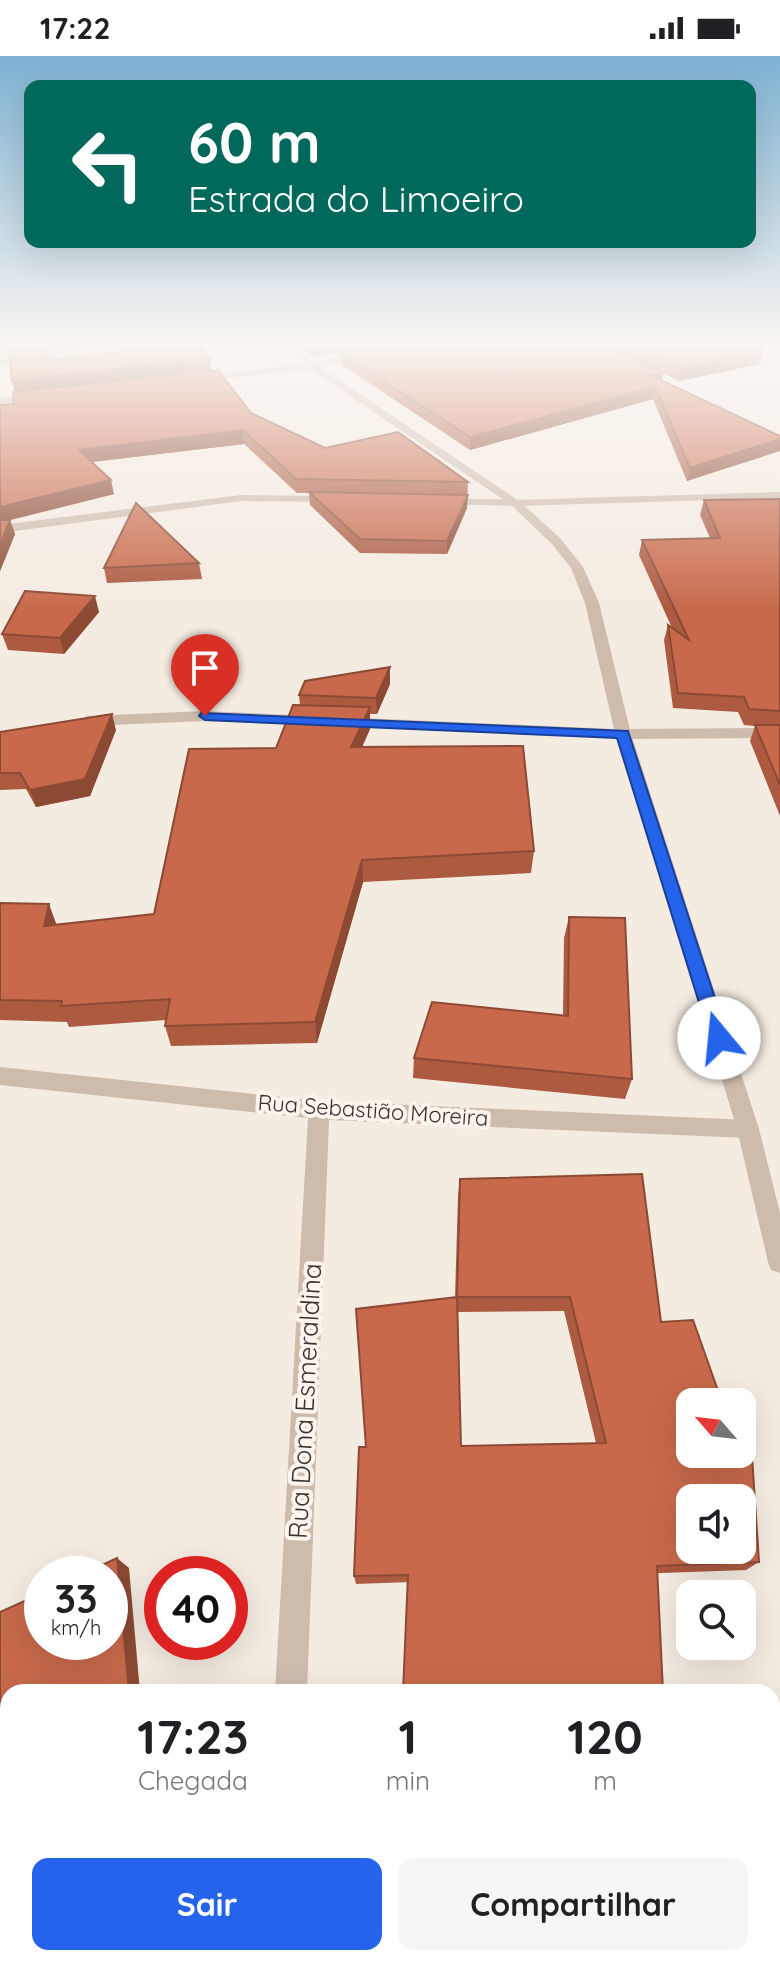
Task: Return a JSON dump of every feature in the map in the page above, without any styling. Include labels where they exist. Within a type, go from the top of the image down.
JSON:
[{"type":"street","points":[[408,431],[515,503],[546,530],[577,567],[592,603],[623,734],[748,1129],[780,1262]]},
{"type":"street","points":[[420,501],[515,503],[780,495]]},
{"type":"street","points":[[0,529],[241,498],[357,499]]},
{"type":"street","points":[[75,722],[205,716],[623,734],[780,733]]},
{"type":"street","name":"Rua Sebastião Moreira","points":[[0,1076],[319,1110],[748,1129]]},
{"type":"street","name":"Rua Dona Esmeraldina","points":[[291,1684],[319,1110]]},
{"type":"building","points":[[0,431],[234,431],[79,450],[111,480],[0,507]]},
{"type":"building","points":[[244,431],[289,431],[325,448],[398,432],[468,482],[296,479]]},
{"type":"building","points":[[461,431],[492,431],[470,437]]},
{"type":"building","points":[[674,431],[770,431],[780,436],[780,439],[690,468]]},
{"type":"building","points":[[309,492],[468,495],[447,541],[360,539]]},
{"type":"building","points":[[780,499],[780,711],[749,709],[744,697],[678,693],[668,625],[689,640],[642,540],[720,538],[704,500]]},
{"type":"building","points":[[136,503],[199,563],[104,568]]},
{"type":"building","points":[[0,520],[10,520],[0,545]]},
{"type":"building","points":[[25,591],[95,596],[60,638],[2,634]]},
{"type":"building","points":[[390,667],[376,698],[299,695],[305,681]]},
{"type":"building","points":[[293,705],[370,707],[351,747],[523,746],[534,851],[362,860],[315,1022],[165,1026],[170,999],[61,1006],[62,1001],[0,1000],[0,903],[49,904],[44,926],[154,914],[189,749],[276,748]]},
{"type":"building","points":[[112,714],[85,779],[30,790],[20,773],[0,773],[0,732]]},
{"type":"building","points":[[755,725],[780,725],[780,785]]},
{"type":"building","points":[[569,917],[625,918],[632,1079],[414,1058],[432,1002],[568,1016]]},
{"type":"building","points":[[642,1174],[661,1322],[693,1320],[717,1388],[676,1388],[676,1468],[753,1468],[754,1484],[676,1484],[676,1564],[708,1564],[657,1566],[663,1684],[403,1684],[408,1575],[354,1576],[359,1447],[366,1447],[356,1309],[457,1297],[460,1179]],"holes":[[[457,1297],[570,1297],[606,1443],[461,1446]]]},
{"type":"building","points":[[756,1517],[759,1562],[756,1562]]},
{"type":"building","points":[[24,1601],[24,1660],[126,1660],[128,1684],[0,1684],[0,1612]]},
{"type":"route","points":[[205,716],[623,734],[719,1038]]}]
